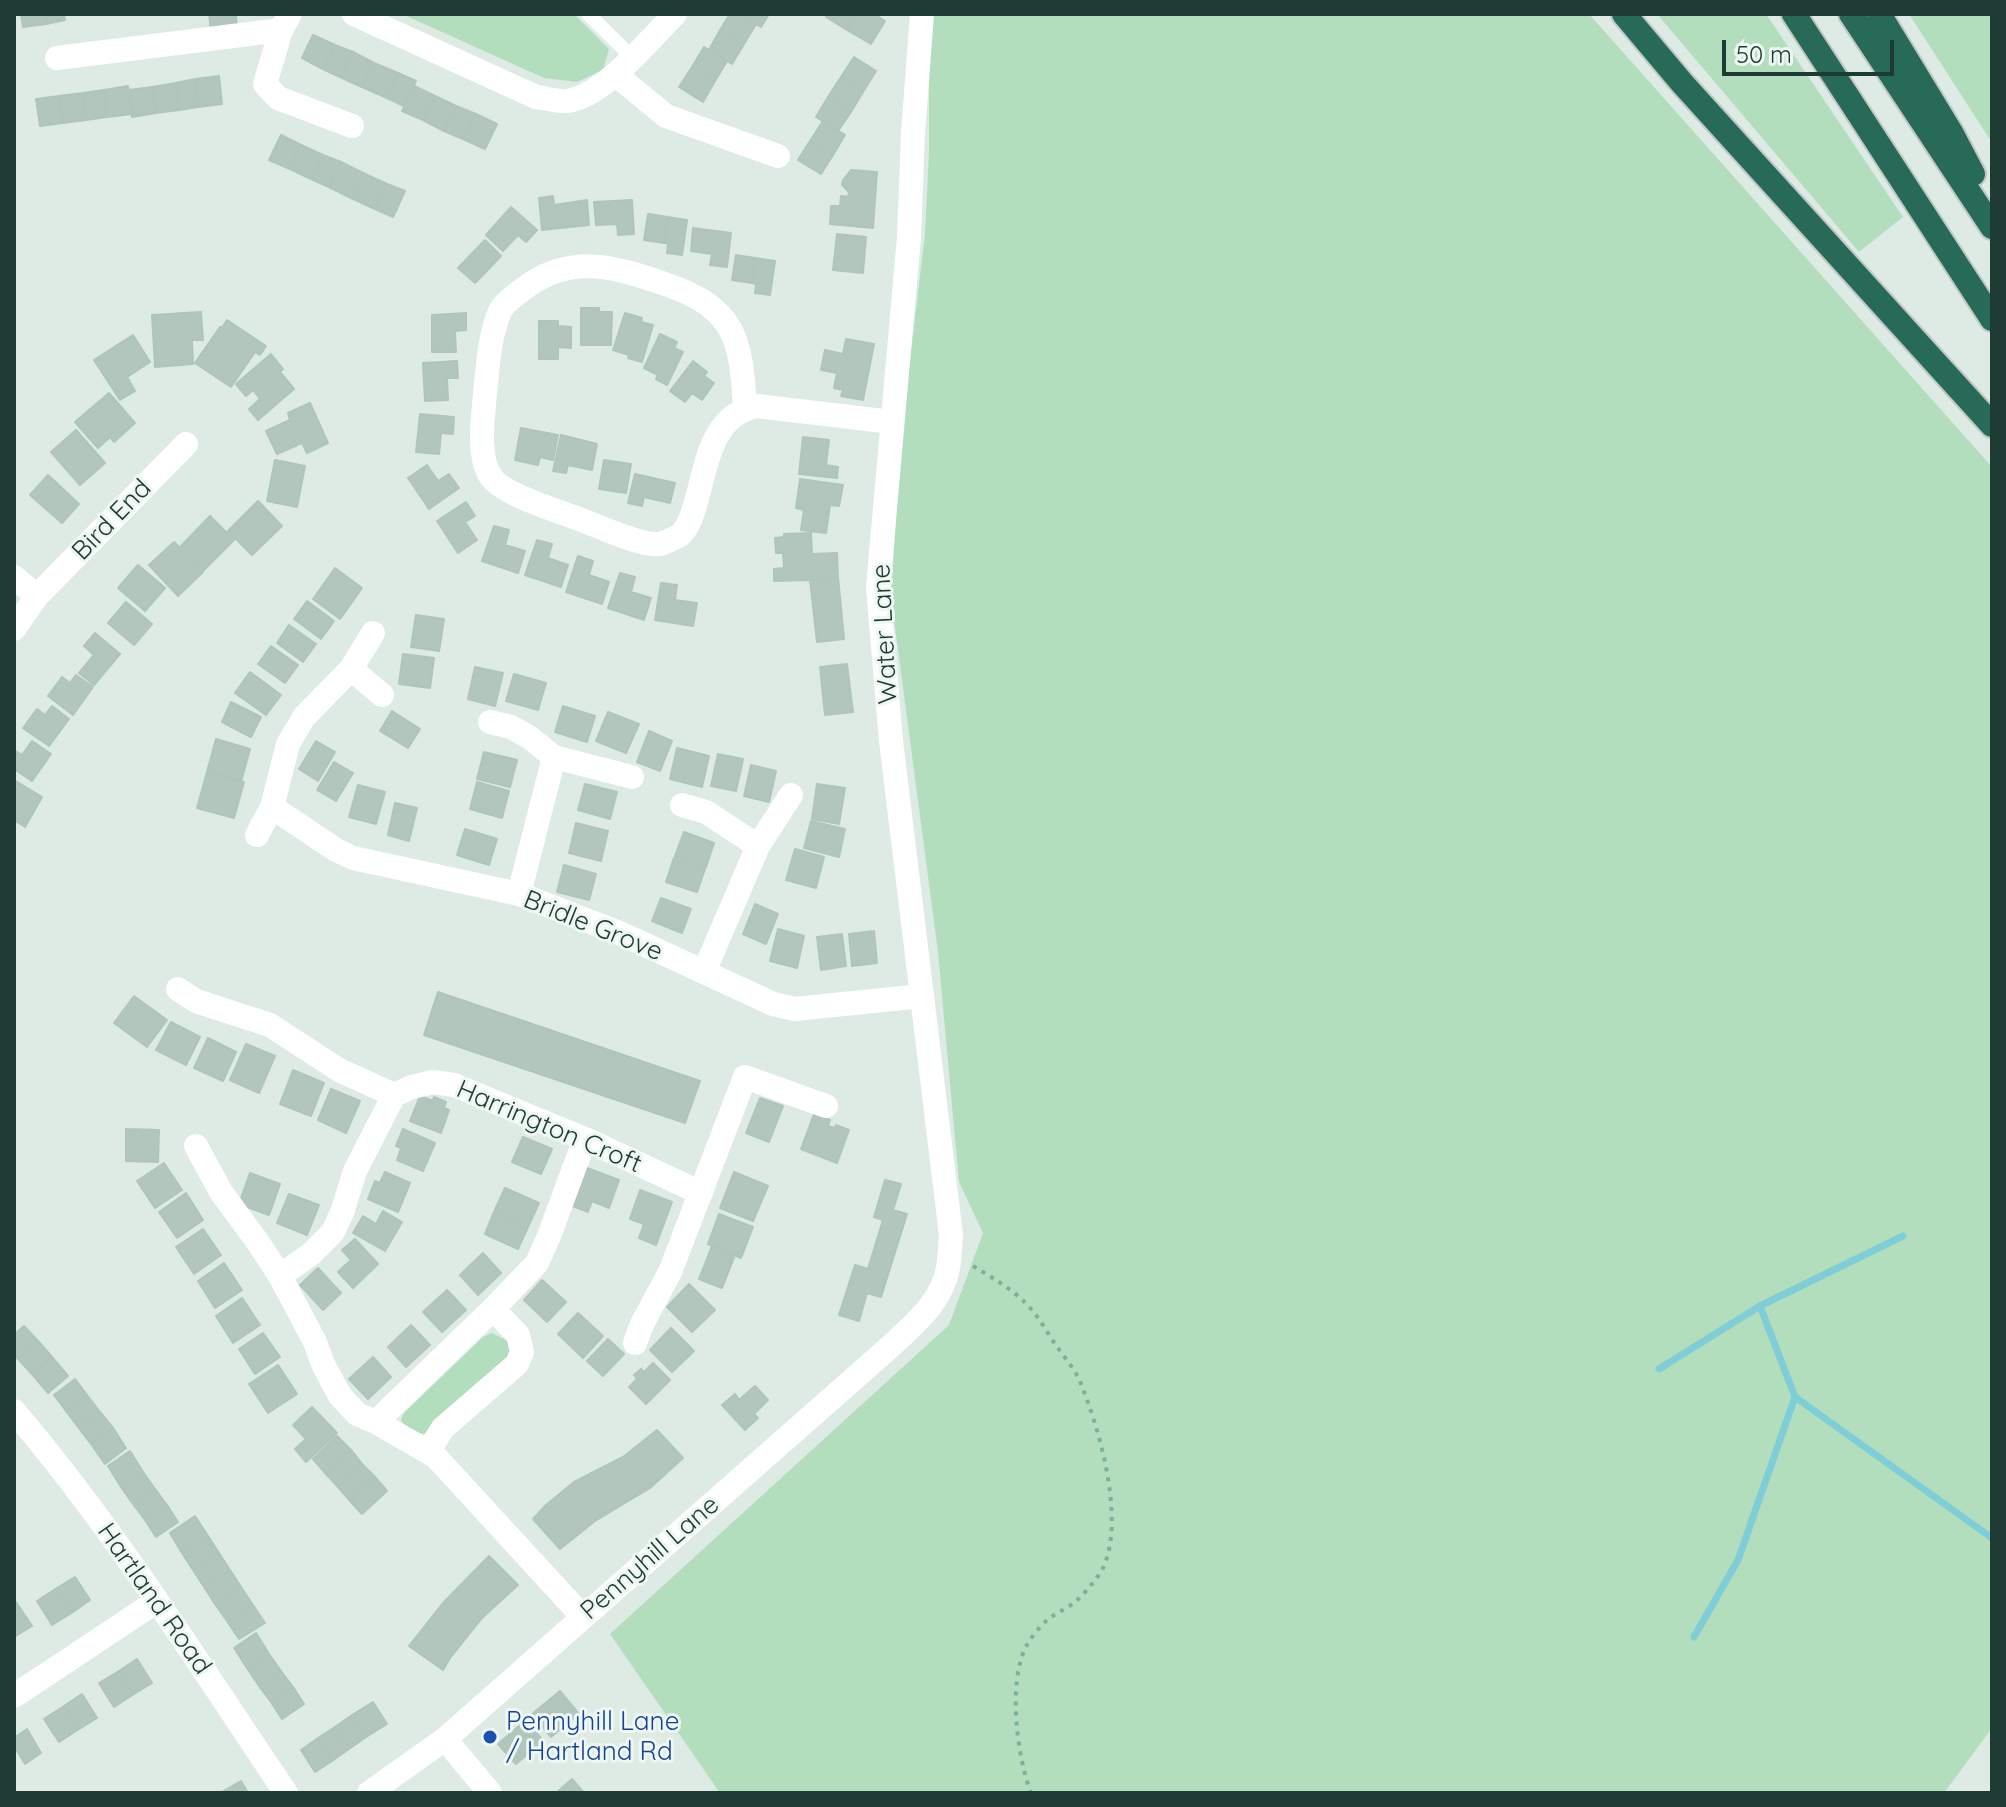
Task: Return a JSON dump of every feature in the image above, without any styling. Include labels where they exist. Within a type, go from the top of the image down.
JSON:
[{"type":"highway","points":[[1624,14],[1682,83],[1992,425]]},
{"type":"highway","points":[[1794,14],[1992,319]]},
{"type":"highway","points":[[1851,14],[1992,227]]},
{"type":"highway","points":[[1879,14],[1952,134],[1992,212]]},
{"type":"street","points":[[354,14],[536,97],[567,101],[586,94],[624,66],[675,14]]},
{"type":"street","name":"Water Lane","points":[[922,14],[909,237],[878,587],[891,741],[951,1235],[944,1282],[923,1315]]},
{"type":"street","points":[[57,58],[286,22],[265,84],[278,98],[352,126]]},
{"type":"street","points":[[624,66],[666,116],[778,156]]},
{"type":"street","points":[[745,408],[738,343],[730,326],[711,306],[682,289],[625,270],[596,266],[570,267],[540,277],[502,307],[492,335],[483,410],[482,455],[492,478],[513,493],[635,540],[660,544],[681,534],[692,515],[711,448],[721,427],[745,408],[757,406],[892,422]]},
{"type":"street","name":"Bird End","points":[[14,629],[37,596],[186,444]]},
{"type":"street","points":[[14,577],[37,596]]},
{"type":"street","points":[[257,835],[272,807],[288,744],[304,717],[351,669],[373,633]]},
{"type":"street","points":[[351,669],[382,695]]},
{"type":"street","points":[[490,722],[511,727],[554,757],[632,777]]},
{"type":"street","points":[[519,894],[554,757]]},
{"type":"street","points":[[704,972],[758,846],[791,795]]},
{"type":"street","points":[[682,805],[706,812],[758,846]]},
{"type":"street","name":"Bridle Grove","points":[[272,807],[353,858],[519,894],[622,934],[773,1004],[795,1009],[922,996]]},
{"type":"street","points":[[178,989],[196,1001],[270,1025],[339,1070],[394,1095],[355,1171],[333,1232],[311,1254],[280,1276]]},
{"type":"street","points":[[635,1343],[670,1272],[745,1077],[826,1106]]},
{"type":"street","name":"Harrington Croft","points":[[394,1095],[433,1082],[454,1085],[585,1139],[701,1193]]},
{"type":"street","points":[[376,1422],[537,1263],[585,1139]]},
{"type":"street","points":[[196,1146],[221,1192],[280,1276],[340,1396],[357,1414],[429,1450],[583,1617]]},
{"type":"street","points":[[429,1450],[443,1428],[517,1364],[522,1352],[518,1335],[493,1309]]},
{"type":"street","name":"Pennyhill Lane","points":[[369,1793],[445,1739],[923,1315]]},
{"type":"street","name":"Hartland Road","points":[[14,1411],[65,1473],[157,1601],[286,1793]]},
{"type":"street","points":[[14,1696],[157,1601]]},
{"type":"street","points":[[445,1739],[490,1793]]},
{"type":"lane","points":[[588,14],[624,66]]},
{"type":"path","points":[[950,1253],[1006,1286],[1032,1309],[1078,1377],[1096,1428],[1111,1491],[1111,1525],[1102,1570],[1078,1600],[1047,1620],[1027,1644],[1019,1664],[1017,1729],[1031,1793]]},
{"type":"green space","points":[[402,14],[574,14],[609,49],[603,70],[577,82],[544,78]]},
{"type":"green space","points":[[929,14],[1589,14],[1992,467],[1992,1728],[1944,1793],[720,1793],[610,1634],[949,1325],[983,1233],[959,1182],[938,952],[891,597],[902,428],[925,234],[929,153]]},
{"type":"green space","points":[[1657,14],[1766,14],[1903,217],[1859,252]]},
{"type":"green space","points":[[1909,14],[1992,14],[1992,142],[1987,135]]},
{"type":"green space","points":[[492,1333],[508,1341],[511,1351],[509,1359],[427,1433],[414,1434],[408,1430],[401,1419],[404,1413],[483,1337]]},
{"type":"building","points":[[21,14],[45,14],[46,24],[23,27]]},
{"type":"building","points":[[45,14],[64,14],[65,20],[46,24]]},
{"type":"building","points":[[209,14],[236,14],[237,29],[211,32]]},
{"type":"building","points":[[730,14],[739,14],[756,24],[744,44],[720,30]]},
{"type":"building","points":[[739,14],[769,14],[761,27]]},
{"type":"building","points":[[827,14],[857,14],[847,30],[826,17]]},
{"type":"building","points":[[857,14],[874,14],[885,21],[871,44],[847,30]]},
{"type":"building","points":[[720,30],[744,44],[732,64],[709,50]]},
{"type":"building","points":[[313,35],[335,45],[323,69],[302,58]]},
{"type":"building","points":[[335,45],[353,52],[340,77],[323,69]]},
{"type":"building","points":[[704,47],[727,61],[715,81],[692,67]]},
{"type":"building","points":[[353,52],[374,63],[362,87],[340,77]]},
{"type":"building","points":[[854,57],[876,71],[863,92],[841,77]]},
{"type":"building","points":[[374,63],[398,73],[387,98],[362,87]]},
{"type":"building","points":[[692,67],[715,81],[703,102],[679,87]]},
{"type":"building","points":[[398,73],[416,81],[404,106],[387,98]]},
{"type":"building","points":[[219,76],[222,104],[198,107],[195,79]]},
{"type":"building","points":[[841,77],[863,92],[851,112],[828,97]]},
{"type":"building","points":[[195,79],[198,107],[179,110],[176,83]]},
{"type":"building","points":[[176,83],[179,110],[156,113],[152,87]]},
{"type":"building","points":[[128,86],[132,114],[107,117],[104,90]]},
{"type":"building","points":[[414,86],[435,96],[423,120],[402,111]]},
{"type":"building","points":[[152,87],[156,113],[132,117],[129,90]]},
{"type":"building","points":[[104,90],[107,117],[86,120],[83,93]]},
{"type":"building","points":[[83,93],[86,120],[63,123],[59,96]]},
{"type":"building","points":[[59,96],[63,123],[40,126],[36,99]]},
{"type":"building","points":[[435,96],[456,106],[444,131],[423,120]]},
{"type":"building","points":[[828,97],[851,112],[838,131],[816,117]]},
{"type":"building","points":[[456,106],[476,114],[463,139],[444,131]]},
{"type":"building","points":[[476,114],[497,124],[485,149],[463,139]]},
{"type":"building","points":[[823,121],[845,135],[833,155],[810,141]]},
{"type":"building","points":[[281,135],[301,145],[290,169],[269,160]]},
{"type":"building","points":[[810,141],[833,155],[821,174],[798,160]]},
{"type":"building","points":[[301,145],[323,155],[311,179],[290,169]]},
{"type":"building","points":[[323,155],[341,162],[329,187],[311,179]]},
{"type":"building","points":[[341,162],[363,173],[351,198],[329,187]]},
{"type":"building","points":[[851,170],[877,172],[873,228],[830,224],[831,206],[840,206],[841,196],[848,197],[849,192],[842,185]]},
{"type":"building","points":[[363,173],[387,184],[375,209],[351,198]]},
{"type":"building","points":[[387,184],[405,191],[393,217],[375,209]]},
{"type":"building","points":[[553,196],[554,205],[587,200],[589,225],[542,230],[539,198]]},
{"type":"building","points":[[632,200],[634,234],[618,235],[617,224],[596,225],[594,202]]},
{"type":"building","points":[[511,207],[537,230],[526,242],[518,235],[503,251],[486,235]]},
{"type":"building","points":[[648,214],[668,217],[664,243],[644,240]]},
{"type":"building","points":[[668,217],[687,220],[682,255],[667,253],[668,243],[664,243]]},
{"type":"building","points":[[693,228],[731,233],[727,267],[710,265],[712,254],[691,251]]},
{"type":"building","points":[[837,234],[866,237],[863,273],[833,270]]},
{"type":"building","points":[[485,240],[501,256],[475,283],[458,268]]},
{"type":"building","points":[[736,255],[755,258],[752,283],[732,280]]},
{"type":"building","points":[[755,258],[775,261],[770,295],[755,293],[756,284],[752,283]]},
{"type":"building","points":[[581,308],[612,312],[611,345],[581,345]]},
{"type":"building","points":[[201,312],[203,340],[192,340],[193,364],[155,367],[152,315]]},
{"type":"building","points":[[466,313],[466,330],[455,331],[456,352],[432,352],[432,315]]},
{"type":"building","points":[[625,313],[653,325],[642,362],[613,350]]},
{"type":"building","points":[[227,320],[266,346],[260,355],[255,352],[231,387],[195,363]]},
{"type":"building","points":[[539,321],[558,321],[558,326],[571,327],[571,348],[558,347],[558,359],[539,359]]},
{"type":"building","points":[[660,334],[677,342],[674,348],[683,352],[667,385],[656,379],[658,375],[644,368]]},
{"type":"building","points":[[133,335],[150,362],[127,377],[135,391],[120,400],[94,360]]},
{"type":"building","points":[[846,339],[874,344],[863,400],[841,396],[843,390],[834,388],[837,373],[821,370],[825,350],[843,354]]},
{"type":"building","points":[[271,354],[294,389],[258,420],[249,409],[260,399],[253,390],[246,396],[236,384]]},
{"type":"building","points":[[457,361],[458,378],[447,378],[448,400],[425,401],[423,363]]},
{"type":"building","points":[[693,361],[707,372],[704,376],[714,383],[702,400],[692,393],[685,402],[670,391]]},
{"type":"building","points":[[109,393],[135,423],[114,442],[110,437],[98,448],[75,422]]},
{"type":"building","points":[[310,403],[328,443],[307,453],[302,443],[277,454],[266,431],[290,420],[288,413]]},
{"type":"building","points":[[420,414],[454,417],[453,434],[441,433],[439,454],[416,452]]},
{"type":"building","points":[[521,428],[558,435],[553,460],[540,457],[538,465],[515,460]]},
{"type":"building","points":[[76,430],[105,463],[80,485],[51,452]]},
{"type":"building","points":[[561,435],[597,444],[592,470],[568,465],[566,473],[553,471]]},
{"type":"building","points":[[803,437],[829,440],[826,465],[838,467],[837,478],[799,474]]},
{"type":"building","points":[[275,460],[305,466],[297,507],[267,501]]},
{"type":"building","points":[[604,460],[631,464],[626,493],[599,489]]},
{"type":"building","points":[[427,465],[438,481],[449,474],[459,488],[429,509],[408,478]]},
{"type":"building","points":[[635,474],[675,483],[670,503],[644,497],[642,506],[628,503]]},
{"type":"building","points":[[48,475],[79,504],[62,523],[30,495]]},
{"type":"building","points":[[800,479],[843,485],[839,506],[830,505],[826,533],[801,530],[804,510],[796,508]]},
{"type":"building","points":[[258,501],[282,526],[252,555],[228,531]]},
{"type":"building","points":[[466,502],[475,516],[465,522],[477,540],[458,553],[437,521]]},
{"type":"building","points":[[210,516],[234,540],[204,570],[181,546]]},
{"type":"building","points":[[494,526],[509,530],[505,545],[525,551],[518,573],[482,561]]},
{"type":"building","points":[[811,533],[812,554],[837,553],[838,577],[774,581],[774,569],[784,568],[783,553],[776,553],[775,538],[784,537],[784,534]]},
{"type":"building","points":[[537,540],[552,544],[548,558],[568,565],[561,587],[525,575]]},
{"type":"building","points":[[174,542],[203,572],[178,596],[149,565]]},
{"type":"building","points":[[578,556],[593,561],[589,575],[609,582],[602,604],[566,592]]},
{"type":"building","points":[[138,565],[165,588],[145,611],[118,588]]},
{"type":"building","points":[[335,568],[362,588],[340,619],[313,599]]},
{"type":"building","points":[[620,573],[635,577],[631,592],[651,598],[644,620],[608,608]]},
{"type":"building","points":[[838,577],[844,639],[817,642],[810,580]]},
{"type":"building","points":[[661,583],[677,585],[675,600],[697,603],[693,626],[655,620]]},
{"type":"building","points":[[307,601],[334,621],[321,639],[294,619]]},
{"type":"building","points":[[126,602],[152,624],[134,645],[108,623]]},
{"type":"building","points":[[416,615],[444,619],[439,651],[411,647]]},
{"type":"building","points":[[289,625],[316,644],[303,662],[277,643]]},
{"type":"building","points":[[95,633],[120,654],[94,685],[79,673],[94,655],[84,646]]},
{"type":"building","points":[[271,646],[298,665],[285,683],[258,664]]},
{"type":"building","points":[[403,654],[434,658],[430,688],[399,684]]},
{"type":"building","points":[[847,664],[853,712],[825,715],[820,667]]},
{"type":"building","points":[[475,667],[503,673],[495,706],[468,699]]},
{"type":"building","points":[[250,672],[281,695],[266,715],[235,693]]},
{"type":"building","points":[[514,674],[546,683],[538,710],[506,701]]},
{"type":"building","points":[[76,675],[93,687],[73,715],[48,696],[62,677],[70,683]]},
{"type":"building","points":[[231,702],[261,717],[251,737],[222,722]]},
{"type":"building","points":[[52,706],[69,719],[49,746],[23,728],[37,709],[45,715]]},
{"type":"building","points":[[563,706],[595,716],[587,742],[555,732]]},
{"type":"building","points":[[392,711],[420,729],[408,748],[380,731]]},
{"type":"building","points":[[608,712],[639,724],[626,753],[596,741]]},
{"type":"building","points":[[649,731],[672,741],[660,771],[637,762]]},
{"type":"building","points":[[216,739],[250,749],[241,782],[207,772]]},
{"type":"building","points":[[32,741],[51,754],[32,781],[14,769],[14,750],[22,755]]},
{"type":"building","points":[[316,741],[335,752],[318,781],[299,769]]},
{"type":"building","points":[[677,748],[709,756],[702,787],[670,779]]},
{"type":"building","points":[[484,752],[517,760],[510,787],[477,779]]},
{"type":"building","points":[[718,754],[743,759],[736,791],[711,786]]},
{"type":"building","points":[[334,762],[353,773],[336,801],[317,790]]},
{"type":"building","points":[[751,765],[776,771],[769,802],[744,796]]},
{"type":"building","points":[[207,772],[244,782],[234,818],[197,808]]},
{"type":"building","points":[[14,780],[42,797],[25,827],[14,820]]},
{"type":"building","points":[[477,782],[509,791],[502,818],[470,809]]},
{"type":"building","points":[[585,784],[617,792],[610,819],[578,810]]},
{"type":"building","points":[[817,784],[845,788],[839,824],[812,819]]},
{"type":"building","points":[[358,785],[385,792],[376,824],[349,817]]},
{"type":"building","points":[[395,803],[417,808],[409,841],[388,835]]},
{"type":"building","points":[[811,821],[845,829],[839,857],[804,848]]},
{"type":"building","points":[[576,823],[608,831],[601,861],[569,853]]},
{"type":"building","points":[[465,829],[497,839],[489,865],[457,855]]},
{"type":"building","points":[[684,832],[714,843],[706,867],[675,856]]},
{"type":"building","points":[[795,849],[824,857],[816,888],[786,880]]},
{"type":"building","points":[[674,858],[705,869],[697,892],[666,882]]},
{"type":"building","points":[[564,865],[596,874],[589,900],[557,892]]},
{"type":"building","points":[[661,898],[691,909],[682,933],[652,921]]},
{"type":"building","points":[[755,904],[778,914],[766,944],[743,934]]},
{"type":"building","points":[[778,929],[804,936],[797,968],[770,961]]},
{"type":"building","points":[[874,931],[877,963],[852,966],[849,934]]},
{"type":"building","points":[[842,934],[846,966],[821,970],[817,937]]},
{"type":"building","points":[[438,992],[700,1081],[685,1123],[424,1035]]},
{"type":"building","points":[[134,996],[167,1020],[147,1047],[114,1023]]},
{"type":"building","points":[[171,1022],[200,1037],[186,1065],[156,1050]]},
{"type":"building","points":[[208,1038],[236,1052],[223,1081],[194,1068]]},
{"type":"building","points":[[246,1044],[275,1056],[259,1093],[230,1080]]},
{"type":"building","points":[[293,1070],[324,1083],[311,1116],[280,1104]]},
{"type":"building","points":[[331,1089],[360,1101],[346,1133],[318,1120]]},
{"type":"building","points":[[420,1096],[446,1102],[444,1108],[449,1110],[441,1133],[410,1121]]},
{"type":"building","points":[[760,1098],[783,1106],[769,1142],[746,1133]]},
{"type":"building","points":[[814,1114],[830,1120],[828,1126],[835,1128],[836,1125],[849,1130],[837,1163],[801,1149]]},
{"type":"building","points":[[126,1129],[159,1130],[158,1162],[126,1161]]},
{"type":"building","points":[[403,1129],[435,1143],[423,1171],[397,1160],[401,1148],[396,1146]]},
{"type":"building","points":[[523,1137],[552,1149],[541,1174],[512,1162]]},
{"type":"building","points":[[164,1163],[182,1190],[155,1208],[137,1181]]},
{"type":"building","points":[[587,1168],[619,1180],[609,1208],[592,1201],[588,1212],[573,1206]]},
{"type":"building","points":[[385,1172],[410,1183],[398,1212],[368,1199],[375,1181],[380,1183]]},
{"type":"building","points":[[734,1172],[768,1186],[753,1221],[720,1208]]},
{"type":"building","points":[[250,1173],[280,1184],[269,1215],[239,1204]]},
{"type":"building","points":[[885,1180],[901,1184],[893,1210],[907,1214],[881,1297],[867,1293],[859,1321],[839,1315],[855,1265],[868,1269],[883,1220],[874,1217]]},
{"type":"building","points":[[505,1188],[539,1203],[528,1227],[494,1212]]},
{"type":"building","points":[[640,1190],[672,1202],[656,1245],[639,1238],[644,1224],[630,1219]]},
{"type":"building","points":[[186,1193],[203,1220],[177,1238],[159,1212]]},
{"type":"building","points":[[289,1194],[319,1205],[307,1235],[277,1223]]},
{"type":"building","points":[[383,1211],[402,1222],[385,1251],[353,1233],[363,1216],[376,1224]]},
{"type":"building","points":[[494,1212],[528,1227],[518,1249],[485,1234]]},
{"type":"building","points":[[719,1214],[753,1227],[741,1258],[708,1244]]},
{"type":"building","points":[[203,1229],[221,1255],[194,1274],[176,1247]]},
{"type":"building","points":[[355,1239],[378,1264],[353,1288],[338,1272],[351,1260],[342,1250]]},
{"type":"building","points":[[712,1246],[735,1255],[722,1288],[699,1279]]},
{"type":"building","points":[[483,1253],[501,1273],[478,1295],[460,1275]]},
{"type":"building","points":[[224,1263],[242,1290],[215,1308],[198,1281]]},
{"type":"building","points":[[318,1268],[341,1293],[323,1310],[300,1285]]},
{"type":"building","points":[[542,1280],[566,1302],[547,1322],[524,1300]]},
{"type":"building","points":[[689,1284],[715,1310],[692,1332],[667,1307]]},
{"type":"building","points":[[447,1290],[466,1310],[442,1332],[423,1312]]},
{"type":"building","points":[[242,1298],[260,1325],[233,1343],[216,1316]]},
{"type":"building","points":[[578,1313],[603,1336],[583,1358],[558,1334]]},
{"type":"building","points":[[411,1325],[430,1345],[406,1367],[388,1347]]},
{"type":"building","points":[[24,1326],[38,1341],[18,1359],[14,1355],[14,1335]]},
{"type":"building","points":[[671,1328],[694,1351],[672,1372],[650,1350]]},
{"type":"building","points":[[263,1333],[280,1357],[255,1374],[239,1349]]},
{"type":"building","points":[[608,1339],[624,1354],[603,1376],[587,1361]]},
{"type":"building","points":[[38,1341],[52,1357],[32,1374],[18,1359]]},
{"type":"building","points":[[52,1357],[68,1376],[48,1393],[32,1374]]},
{"type":"building","points":[[373,1357],[391,1377],[368,1399],[349,1379]]},
{"type":"building","points":[[653,1363],[670,1380],[646,1404],[629,1387],[637,1379],[634,1375],[641,1369],[644,1372]]},
{"type":"building","points":[[278,1365],[297,1394],[268,1413],[249,1384]]},
{"type":"building","points":[[75,1379],[87,1395],[66,1411],[54,1395]]},
{"type":"building","points":[[755,1386],[768,1400],[754,1414],[758,1418],[745,1430],[722,1405],[735,1394],[739,1400]]},
{"type":"building","points":[[87,1395],[100,1412],[78,1427],[66,1411]]},
{"type":"building","points":[[312,1407],[337,1433],[306,1462],[295,1449],[306,1439],[293,1425]]},
{"type":"building","points":[[100,1412],[113,1428],[91,1444],[78,1427]]},
{"type":"building","points":[[113,1428],[126,1448],[105,1464],[91,1444]]},
{"type":"building","points":[[657,1430],[683,1458],[650,1488],[595,1521],[560,1549],[533,1519],[574,1482],[623,1457]]},
{"type":"building","points":[[337,1436],[352,1451],[326,1474],[313,1459]]},
{"type":"building","points":[[130,1451],[143,1472],[121,1487],[108,1466]]},
{"type":"building","points":[[352,1451],[363,1465],[339,1488],[326,1474]]},
{"type":"building","points":[[363,1465],[375,1477],[350,1501],[339,1488]]},
{"type":"building","points":[[143,1472],[155,1489],[133,1504],[121,1487]]},
{"type":"building","points":[[375,1477],[387,1491],[362,1514],[350,1501]]},
{"type":"building","points":[[155,1489],[167,1505],[145,1520],[133,1504]]},
{"type":"building","points":[[167,1505],[178,1522],[156,1537],[145,1520]]},
{"type":"building","points":[[195,1516],[208,1536],[182,1553],[170,1533]]},
{"type":"building","points":[[208,1536],[219,1553],[193,1570],[182,1553]]},
{"type":"building","points":[[219,1553],[230,1570],[204,1587],[193,1570]]},
{"type":"building","points":[[489,1556],[518,1585],[482,1618],[443,1670],[409,1646],[443,1603]]},
{"type":"building","points":[[230,1570],[241,1587],[215,1604],[204,1587]]},
{"type":"building","points":[[75,1577],[90,1600],[73,1612],[57,1588]]},
{"type":"building","points":[[241,1587],[253,1605],[227,1621],[215,1604]]},
{"type":"building","points":[[57,1588],[73,1612],[52,1625],[37,1601]]},
{"type":"building","points":[[16,1602],[32,1626],[14,1637],[14,1604]]},
{"type":"building","points":[[253,1605],[265,1623],[239,1639],[227,1621]]},
{"type":"building","points":[[256,1633],[269,1654],[247,1668],[234,1648]]},
{"type":"building","points":[[269,1654],[281,1671],[259,1686],[247,1668]]},
{"type":"building","points":[[137,1659],[152,1683],[134,1694],[119,1671]]},
{"type":"building","points":[[119,1671],[134,1694],[114,1707],[99,1683]]},
{"type":"building","points":[[281,1671],[293,1687],[271,1702],[259,1686]]},
{"type":"building","points":[[293,1687],[304,1704],[282,1719],[271,1702]]},
{"type":"building","points":[[560,1691],[579,1714],[551,1737],[532,1714]]},
{"type":"building","points":[[82,1694],[97,1718],[79,1729],[64,1706]]},
{"type":"building","points":[[373,1702],[387,1724],[366,1737],[352,1715]]},
{"type":"building","points":[[64,1706],[79,1729],[59,1742],[44,1719]]},
{"type":"building","points":[[352,1715],[366,1737],[349,1749],[335,1727]]},
{"type":"building","points":[[526,1720],[543,1741],[516,1764],[498,1744]]},
{"type":"building","points":[[335,1727],[349,1749],[332,1761],[318,1738]]},
{"type":"building","points":[[27,1729],[41,1753],[25,1764],[14,1746],[14,1738]]},
{"type":"building","points":[[318,1738],[332,1761],[315,1772],[301,1750]]},
{"type":"building","points":[[572,1779],[584,1793],[556,1793]]},
{"type":"building","points":[[241,1781],[248,1793],[220,1793]]},
{"type":"waterway","points":[[1659,1369],[1760,1306],[1903,1236]]},
{"type":"waterway","points":[[1760,1306],[1795,1397],[1992,1538]]},
{"type":"waterway","points":[[1694,1637],[1738,1560],[1795,1397]]},
{"type":"place","name":"Pennyhill Lane / Hartland Rd","points":[[490,1737]]}]
